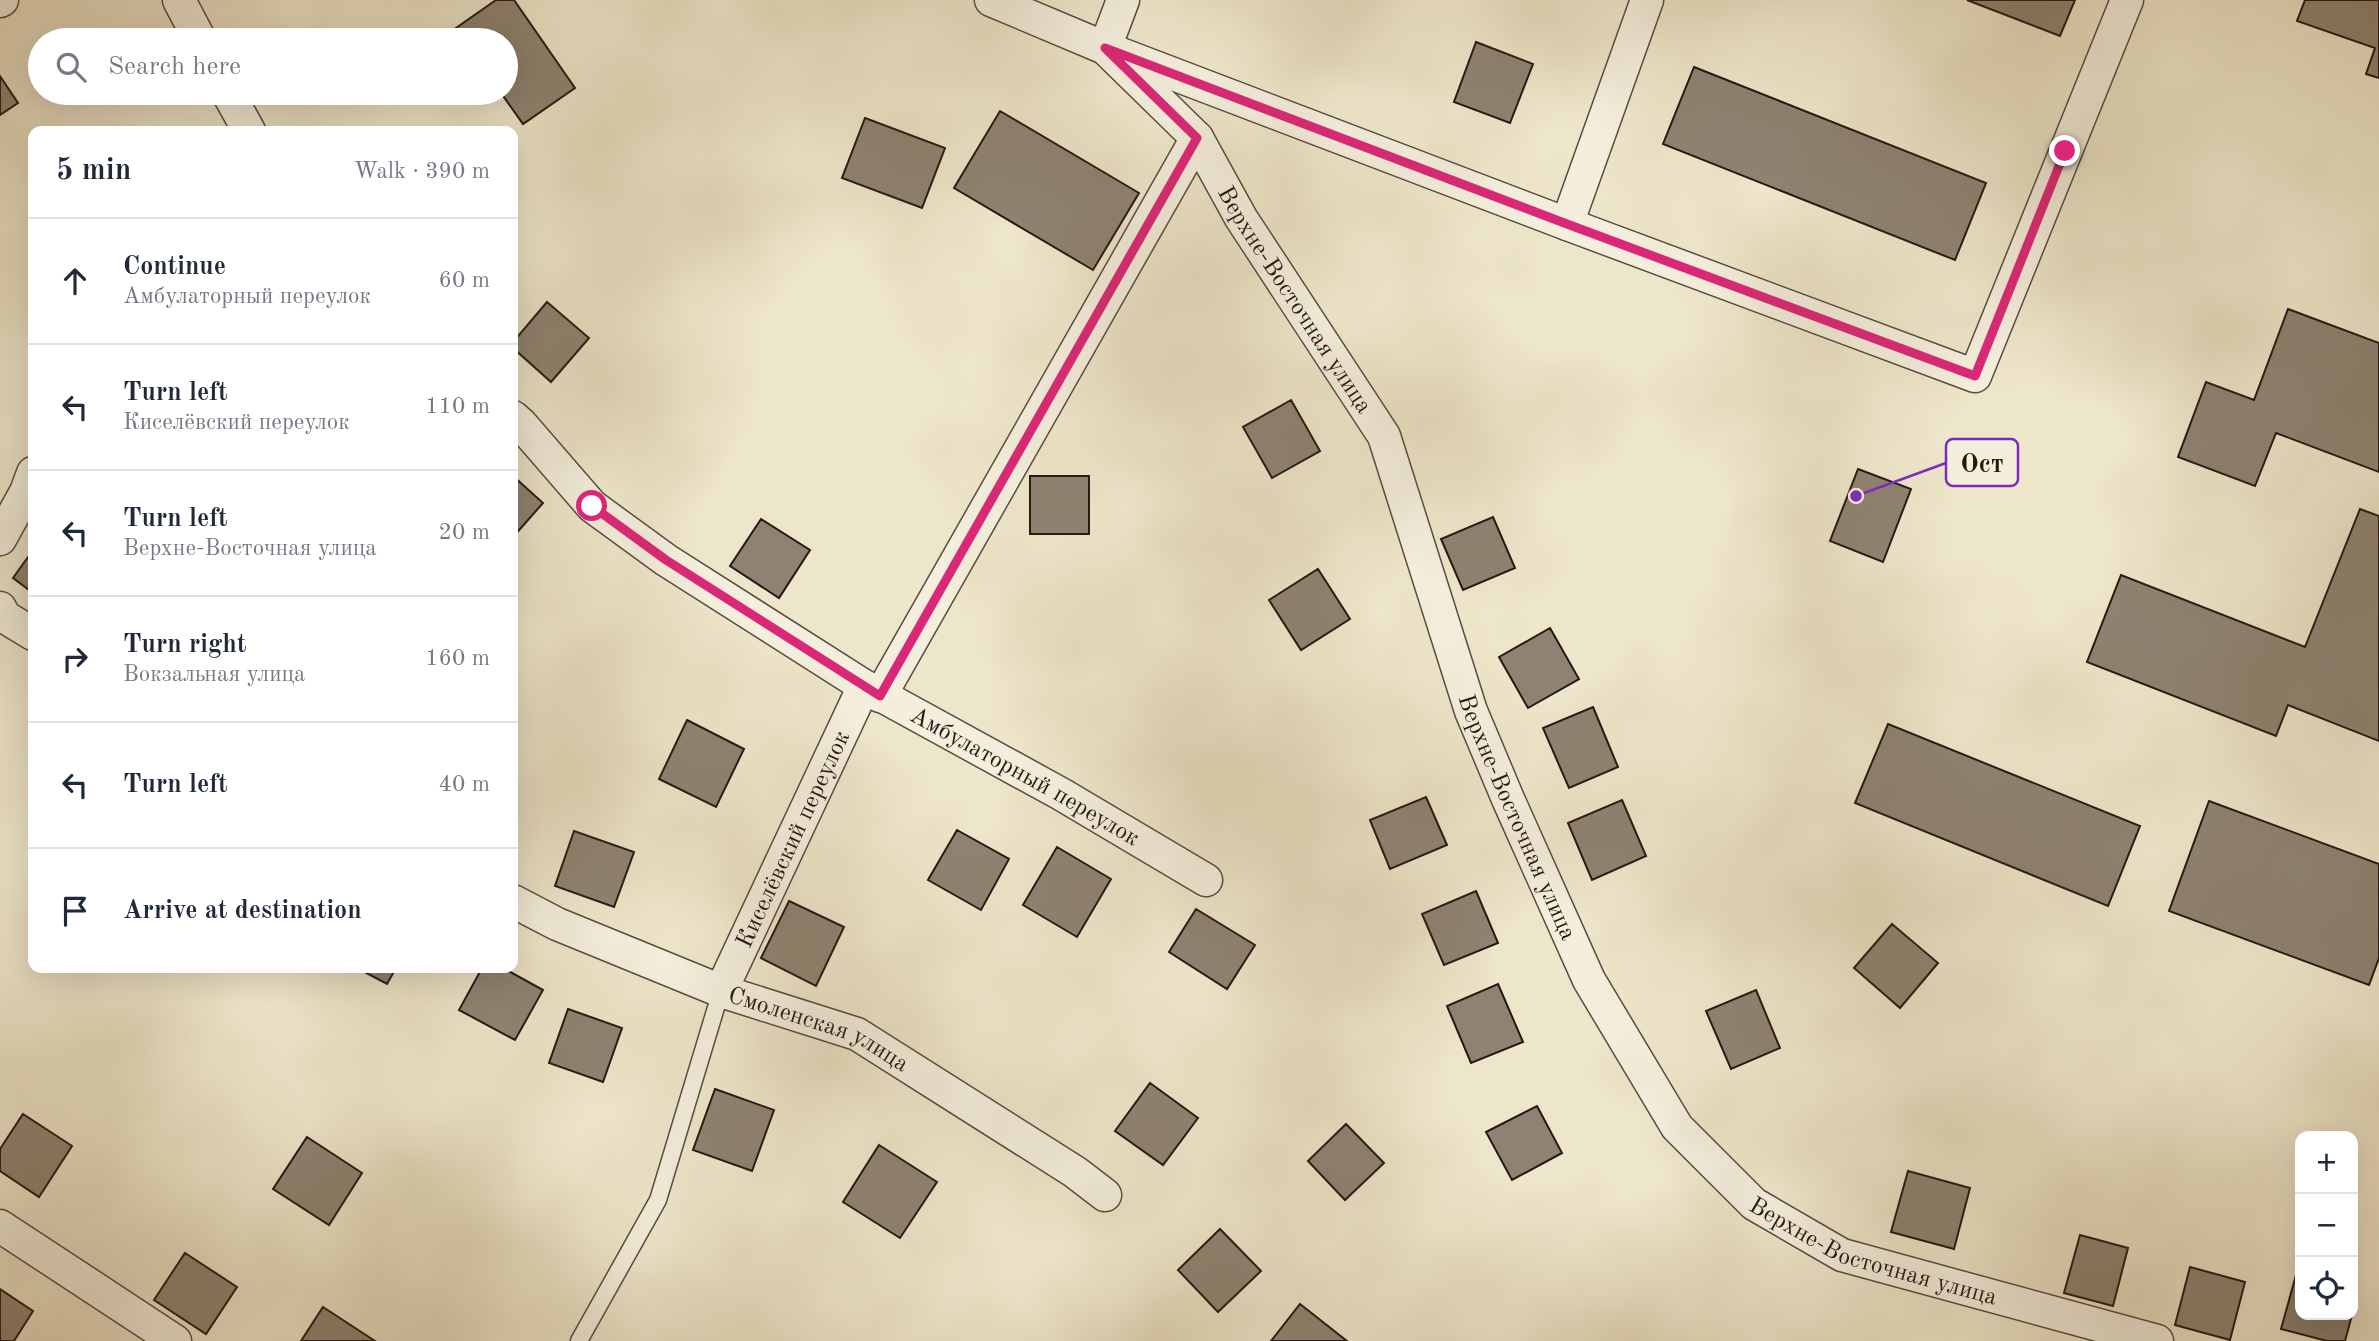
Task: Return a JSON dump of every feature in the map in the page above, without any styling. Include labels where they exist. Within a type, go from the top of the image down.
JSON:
[{"type":"street","points":[[178,0],[193,28]]},
{"type":"street","points":[[992,0],[1105,48],[1975,376],[2127,0]]},
{"type":"street","points":[[1105,48],[1123,0]]},
{"type":"street","points":[[1567,224],[1647,0]]},
{"type":"street","name":"Верхне-Восточная улица","points":[[1105,48],[1197,138],[1241,218],[1384,436],[1471,711],[1502,787],[1590,980],[1677,1127],[1754,1204],[1842,1255],[2157,1341]]},
{"type":"street","points":[[235,105],[246,126]]},
{"type":"street","name":"Киселёвский переулок","points":[[721,992],[872,691],[1197,138]]},
{"type":"street","name":"Амбулаторный переулок","points":[[518,421],[592,506],[666,560],[872,691],[1060,794],[1206,880]]},
{"type":"street","points":[[0,540],[28,487]]},
{"type":"street","points":[[0,608],[5,617],[28,631]]},
{"type":"street","name":"Смоленская улица","points":[[518,904],[557,924],[721,992],[857,1034],[1075,1172],[1105,1195]]},
{"type":"street","points":[[0,1226],[175,1341]]},
{"type":"lane","points":[[579,1341],[658,1200],[721,992]]},
{"type":"building","points":[[496,0],[514,0],[575,88],[523,124],[510,105],[518,105],[518,28],[456,28]]},
{"type":"building","points":[[1967,0],[2075,0],[2060,36]]},
{"type":"building","points":[[2305,0],[2379,0],[2379,78],[2366,74],[2375,48],[2297,21]]},
{"type":"building","points":[[1476,42],[1533,64],[1510,123],[1454,102]]},
{"type":"building","points":[[1694,67],[1986,183],[1955,260],[1663,144]]},
{"type":"building","points":[[0,76],[18,103],[0,115]]},
{"type":"building","points":[[1000,111],[1139,193],[1093,270],[954,188]]},
{"type":"building","points":[[865,118],[945,148],[922,208],[842,178]]},
{"type":"building","points":[[547,302],[589,338],[551,382],[518,352],[518,336]]},
{"type":"building","points":[[2288,309],[2379,343],[2379,472],[2276,433],[2255,486],[2178,457],[2206,382],[2254,400]]},
{"type":"building","points":[[1291,400],[1320,451],[1272,478],[1243,427]]},
{"type":"building","points":[[1858,469],[1911,489],[1883,562],[1830,541]]},
{"type":"building","points":[[1030,476],[1089,476],[1089,534],[1030,534]]},
{"type":"building","points":[[518,480],[543,503],[518,531]]},
{"type":"building","points":[[2360,509],[2379,516],[2379,741],[2288,705],[2276,736],[2087,662],[2121,575],[2305,647]]},
{"type":"building","points":[[1493,517],[1515,568],[1463,590],[1441,539]]},
{"type":"building","points":[[761,519],[810,550],[779,598],[730,566]]},
{"type":"building","points":[[28,557],[28,589],[13,578]]},
{"type":"building","points":[[1318,569],[1350,619],[1301,650],[1269,600]]},
{"type":"building","points":[[1550,628],[1579,679],[1528,708],[1499,657]]},
{"type":"building","points":[[1593,707],[1618,767],[1569,788],[1543,728]]},
{"type":"building","points":[[687,720],[744,749],[716,807],[659,779]]},
{"type":"building","points":[[1888,724],[2140,826],[2108,906],[1855,803]]},
{"type":"building","points":[[1426,797],[1447,845],[1390,869],[1370,820]]},
{"type":"building","points":[[1622,800],[1646,856],[1592,880],[1568,823]]},
{"type":"building","points":[[2209,801],[2379,864],[2379,958],[2369,985],[2169,911]]},
{"type":"building","points":[[957,830],[1009,859],[981,910],[928,880]]},
{"type":"building","points":[[574,831],[634,852],[614,907],[555,886]]},
{"type":"building","points":[[1057,847],[1111,879],[1077,937],[1023,905]]},
{"type":"building","points":[[1476,891],[1498,943],[1444,965],[1422,914]]},
{"type":"building","points":[[789,901],[844,927],[816,986],[761,958]]},
{"type":"building","points":[[1196,909],[1255,945],[1227,989],[1169,952]]},
{"type":"building","points":[[1892,924],[1938,963],[1900,1008],[1854,968]]},
{"type":"building","points":[[366,973],[393,973],[387,984]]},
{"type":"building","points":[[479,973],[512,973],[543,990],[515,1040],[459,1010]]},
{"type":"building","points":[[1498,984],[1523,1042],[1471,1063],[1447,1006]]},
{"type":"building","points":[[1756,990],[1780,1048],[1731,1069],[1706,1011]]},
{"type":"building","points":[[568,1009],[622,1028],[603,1082],[549,1063]]},
{"type":"building","points":[[1150,1083],[1198,1118],[1163,1165],[1115,1131]]},
{"type":"building","points":[[715,1089],[774,1110],[752,1171],[693,1150]]},
{"type":"building","points":[[1537,1106],[1562,1153],[1512,1180],[1486,1132]]},
{"type":"building","points":[[23,1114],[72,1146],[39,1197],[0,1171],[0,1149]]},
{"type":"building","points":[[1346,1124],[1384,1163],[1345,1200],[1308,1161]]},
{"type":"building","points":[[307,1137],[362,1173],[329,1225],[273,1189]]},
{"type":"building","points":[[879,1145],[937,1182],[900,1238],[843,1202]]},
{"type":"building","points":[[1908,1171],[1970,1188],[1954,1249],[1891,1232]]},
{"type":"building","points":[[1220,1229],[1261,1271],[1218,1312],[1178,1270]]},
{"type":"building","points":[[2080,1235],[2128,1248],[2113,1306],[2064,1293]]},
{"type":"building","points":[[185,1253],[237,1287],[206,1334],[154,1300]]},
{"type":"building","points":[[2190,1267],[2245,1282],[2230,1340],[2175,1325]]},
{"type":"building","points":[[2295,1279],[2295,1320],[2351,1320],[2345,1341],[2327,1341],[2281,1329]]},
{"type":"building","points":[[0,1289],[33,1311],[14,1341],[0,1341]]},
{"type":"building","points":[[1300,1304],[1347,1341],[1271,1341]]},
{"type":"building","points":[[323,1307],[375,1341],[301,1341]]},
{"type":"place","name":"Ост","points":[[1856,496]]},
{"type":"route","points":[[592,506],[666,560],[880,696],[1197,138],[1105,48],[1975,376],[2065,151]]}]
